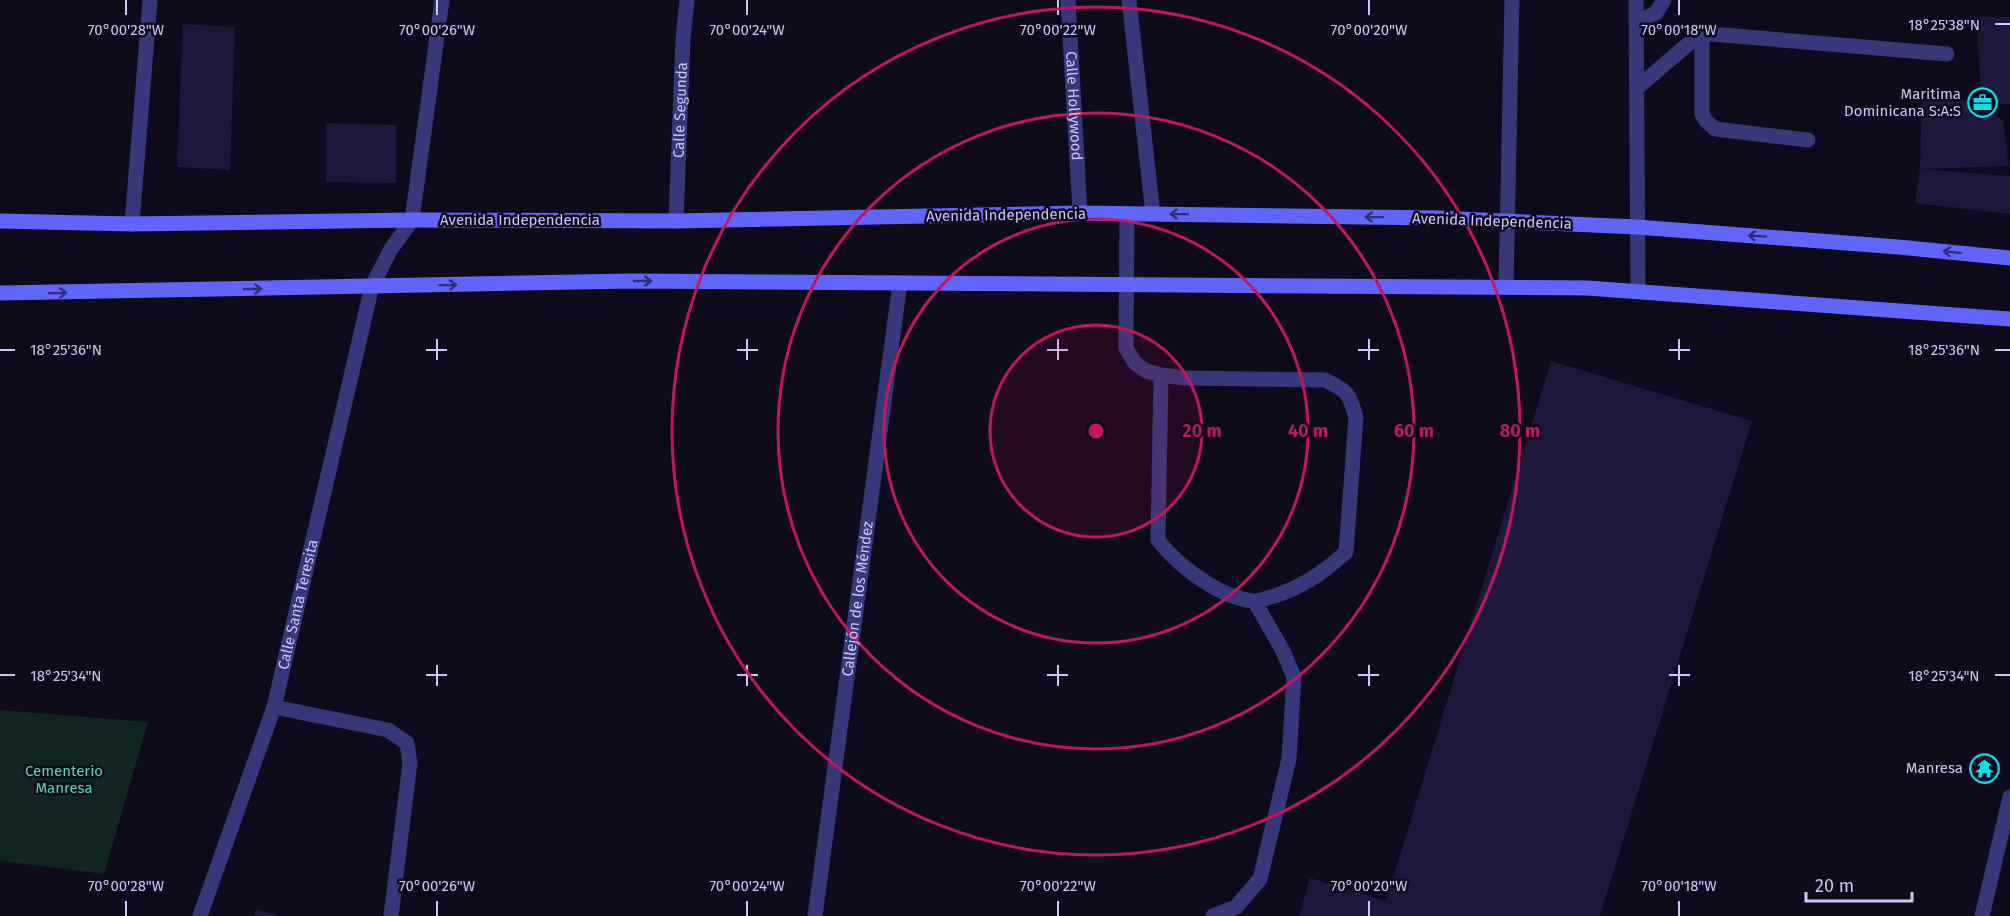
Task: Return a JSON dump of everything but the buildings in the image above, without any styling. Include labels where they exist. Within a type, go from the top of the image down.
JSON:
[{"type":"street","points":[[132,224],[150,0]]},
{"type":"street","points":[[412,220],[442,0]]},
{"type":"street","name":"Calle Segunda","points":[[676,221],[683,39],[687,0]]},
{"type":"street","name":"Calle Hollywood","points":[[1068,0],[1080,213]]},
{"type":"street","points":[[1129,0],[1153,214]]},
{"type":"street","points":[[1506,287],[1512,0]]},
{"type":"street","points":[[1636,0],[1638,291]]},
{"type":"street","points":[[1636,22],[1656,13],[1664,0]]},
{"type":"street","points":[[1637,88],[1694,39],[1702,36],[1723,35],[1947,54]]},
{"type":"street","points":[[1702,36],[1702,114],[1706,121],[1715,129],[1808,141]]},
{"type":"street","name":"Avenida Independencia","points":[[0,221],[132,224],[412,220],[676,221],[1080,213],[1507,220],[1637,227],[2010,258]]},
{"type":"street","points":[[1127,214],[1126,348],[1135,363],[1146,371],[1184,378],[1325,380],[1338,386],[1351,397],[1356,417],[1346,552],[1324,572],[1290,591],[1255,602],[1204,582],[1170,556],[1158,540],[1161,375]]},
{"type":"street","name":"Calle Santa Teresita","points":[[200,916],[274,706],[372,286],[391,249],[412,220]]},
{"type":"street","points":[[0,293],[632,281],[1587,288],[2010,319]]},
{"type":"street","name":"Callejón de los Méndez","points":[[815,916],[900,283]]},
{"type":"street","points":[[1213,916],[1236,907],[1260,879],[1289,759],[1294,677],[1283,651],[1255,602]]},
{"type":"street","points":[[274,706],[388,730],[407,743],[410,763],[391,916]]},
{"type":"street","points":[[1982,916],[2010,797]]},
{"type":"green space","name":"Cementerio Manresa","points":[[0,710],[148,722],[104,874],[0,861]]},
{"type":"place","name":"Maritima Dominicana S:A:S","points":[[1982,103]]},
{"type":"place","name":"Manresa","points":[[1984,768]]}]
